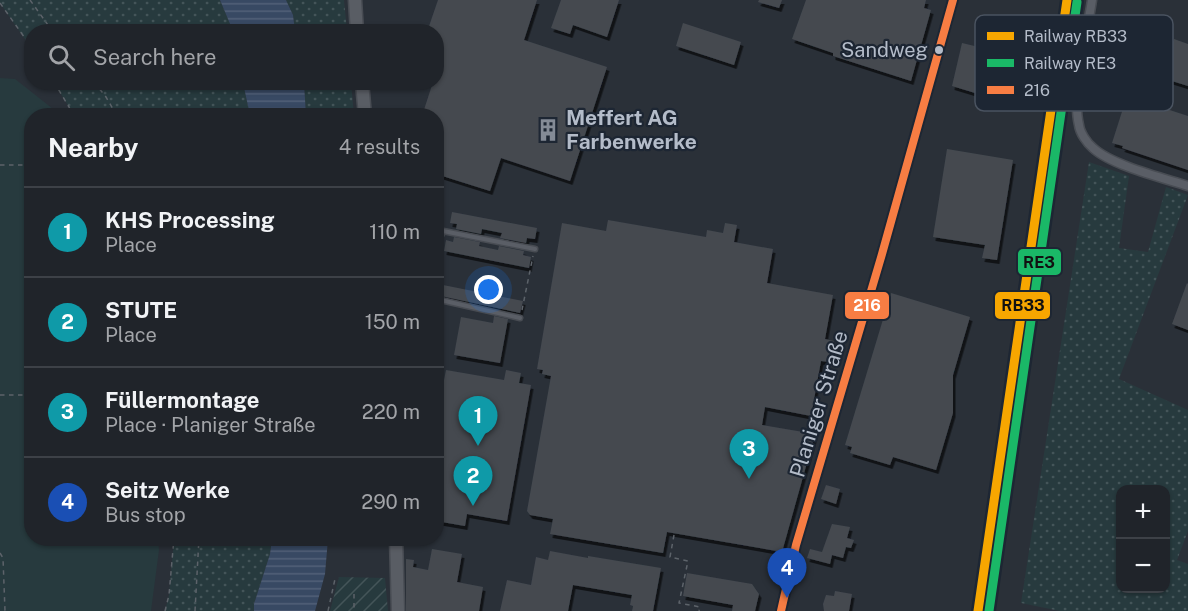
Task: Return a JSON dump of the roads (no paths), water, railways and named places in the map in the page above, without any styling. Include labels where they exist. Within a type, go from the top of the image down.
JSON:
[{"type":"street","points":[[355,0],[356,24]]},
{"type":"street","name":"Planiger Straße","points":[[781,611],[796,545],[882,255],[953,0]]},
{"type":"street","points":[[1090,15],[1092,0]]},
{"type":"street","points":[[363,90],[364,108]]},
{"type":"street","points":[[1079,111],[1079,127],[1092,148],[1117,161],[1188,186]]},
{"type":"street","points":[[396,546],[398,611]]},
{"type":"lane","points":[[444,231],[535,249]]},
{"type":"lane","points":[[444,301],[520,318]]},
{"type":"water","points":[[220,0],[286,0],[293,15],[294,24],[230,24]]},
{"type":"water","points":[[245,90],[304,90],[306,108],[248,108]]},
{"type":"water","points":[[271,546],[327,546],[325,574],[315,611],[254,611],[254,604]]},
{"type":"rail line","name":"RB33","points":[[1065,15],[1067,0]]},
{"type":"rail line","name":"RE3","points":[[1075,15],[1077,2]]},
{"type":"rail line","name":"RB33","points":[[978,611],[1051,111]]},
{"type":"rail line","name":"RE3","points":[[989,611],[1061,111]]},
{"type":"place","name":"Sandweg","points":[[939,50]]},
{"type":"place","name":"Meffert AG Farbenwerke","points":[[548,130]]},
{"type":"place","name":"KHS Processing","points":[[478,446]]},
{"type":"place","name":"Füllermontage","points":[[749,479]]},
{"type":"place","name":"STUTE","points":[[473,506]]},
{"type":"place","name":"Seitz Werke","points":[[787,598]]}]
